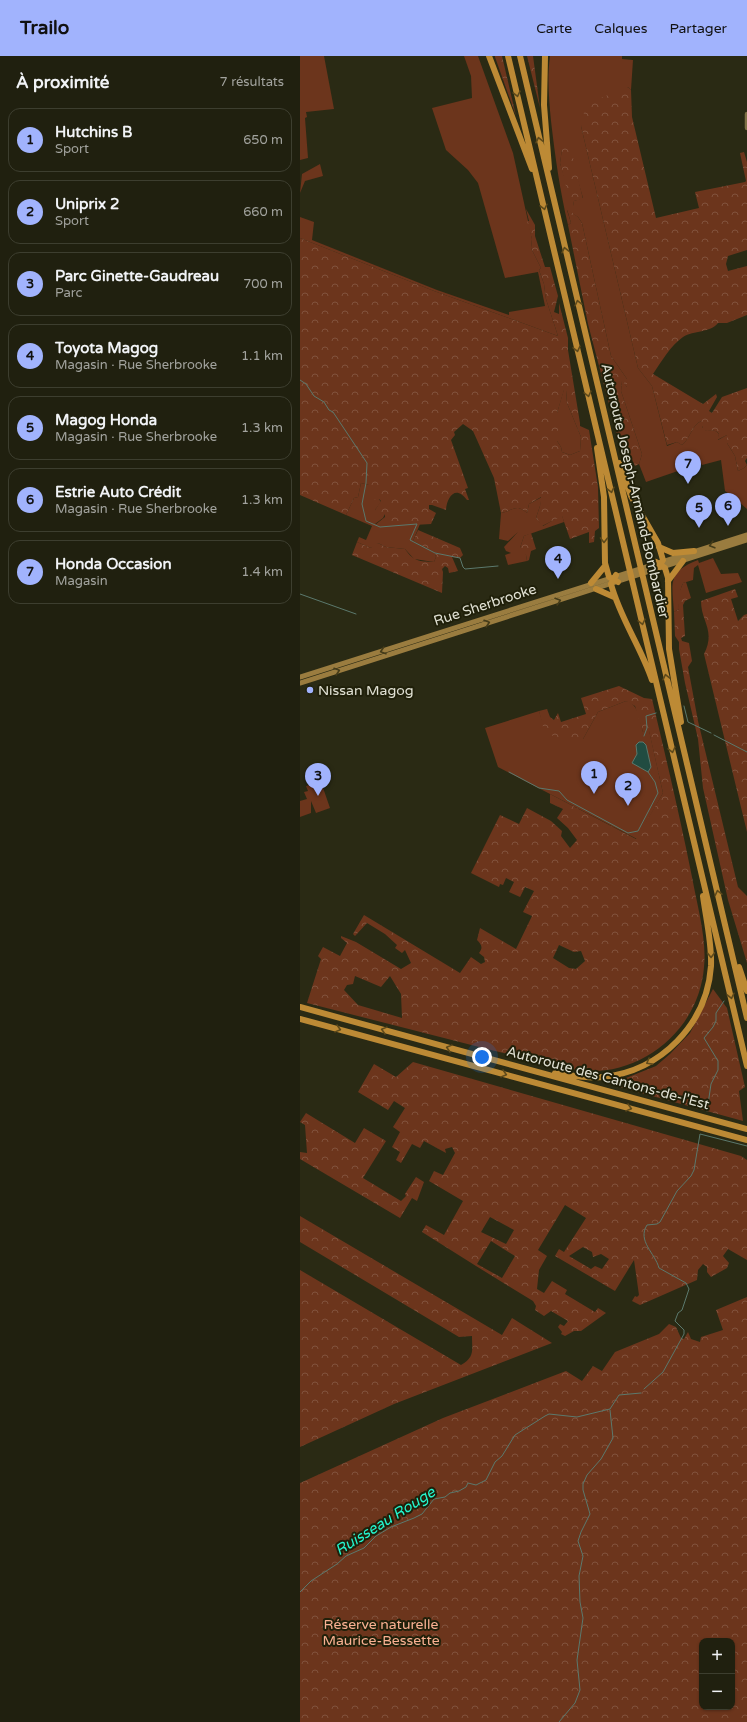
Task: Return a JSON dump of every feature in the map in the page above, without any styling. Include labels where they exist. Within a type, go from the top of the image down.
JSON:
[{"type":"highway","points":[[489,56],[539,186]]},
{"type":"highway","name":"Autoroute Joseph-Armand-Bombardier","points":[[508,56],[699,863]]},
{"type":"highway","name":"Autoroute Joseph-Armand-Bombardier","points":[[520,56],[727,931]]},
{"type":"highway","points":[[545,56],[544,110],[551,191]]},
{"type":"highway","points":[[595,424],[604,497],[605,566],[614,580],[614,597],[646,664],[663,712]]},
{"type":"highway","points":[[610,437],[632,496],[659,547],[660,565],[668,581],[670,660],[688,769]]},
{"type":"highway","points":[[659,547],[673,553],[694,551]]},
{"type":"highway","points":[[668,581],[683,561]]},
{"type":"highway","points":[[591,583],[605,566]]},
{"type":"highway","points":[[596,589],[614,597]]},
{"type":"highway","points":[[699,863],[747,1066]]},
{"type":"highway","points":[[533,1070],[590,1078],[620,1074],[636,1069],[653,1060],[672,1047],[687,1031],[697,1015],[704,998],[711,965],[710,946],[699,863]]},
{"type":"highway","points":[[727,931],[747,991]]},
{"type":"highway","points":[[727,931],[747,1018]]},
{"type":"highway","name":"Autoroute des Cantons-de-l'Est","points":[[300,1007],[747,1129]]},
{"type":"highway","name":"Autoroute des Cantons-de-l'Est","points":[[300,1019],[747,1140]]},
{"type":"main road","name":"Rue Sherbrooke","points":[[300,683],[596,589],[614,580],[660,565],[694,551],[747,535]]},
{"type":"main road","name":"Rue Sherbrooke","points":[[660,565],[683,561],[747,540]]},
{"type":"main road","name":"Rue Sherbrooke","points":[[300,677],[591,583],[614,580]]},
{"type":"street","points":[[747,114],[747,128]]},
{"type":"green space","points":[[300,56],[324,56],[334,109],[306,112],[307,117],[305,118],[308,158],[300,160]]},
{"type":"green space","points":[[464,56],[478,56],[513,153],[532,239],[531,248],[541,268],[539,270],[544,284],[546,299],[558,336],[434,291],[300,238],[300,217],[314,222],[312,240],[437,290],[509,315],[509,312],[545,306],[538,272],[505,278],[478,183],[468,170],[446,150],[432,108],[472,98],[471,76]]},
{"type":"green space","points":[[502,56],[516,116],[495,57]]},
{"type":"green space","points":[[527,56],[533,56],[540,108]]},
{"type":"green space","points":[[550,56],[622,56],[622,59],[633,60],[631,90],[628,87],[581,126],[638,368],[652,386],[667,446],[677,442],[682,445],[695,426],[701,421],[703,422],[702,427],[706,431],[711,430],[719,434],[718,440],[727,435],[727,443],[735,456],[738,471],[747,465],[747,509],[725,491],[721,460],[702,465],[701,463],[646,482],[639,464],[642,454],[621,391],[622,380],[627,387],[627,379],[611,356],[582,223],[578,217],[567,210],[571,223],[568,225],[558,173],[551,121],[549,88]],"holes":[[[568,147],[583,198],[574,201],[573,206],[560,163],[562,150]]]},
{"type":"green space","points":[[628,87],[631,90],[632,117],[656,218],[699,208],[695,192],[745,182],[740,153],[744,152],[747,162],[747,250],[728,256],[726,264],[728,271],[747,266],[747,315],[727,323],[718,323],[706,330],[692,333],[683,337],[670,349],[653,374],[703,404],[716,394],[717,397],[709,411],[712,413],[722,397],[747,388],[747,458],[745,461],[747,465],[738,471],[735,456],[727,443],[727,435],[717,440],[719,434],[713,430],[703,430],[701,421],[695,426],[682,445],[677,442],[667,445],[652,386],[638,368],[581,126],[586,104]]},
{"type":"green space","points":[[570,145],[583,199],[574,201],[573,207],[571,206],[560,163],[562,149]]},
{"type":"green space","points":[[320,164],[323,176],[305,181],[300,193],[302,174]]},
{"type":"green space","points":[[526,209],[535,225],[535,236],[545,267],[550,267],[558,296],[554,312],[559,314],[559,303],[568,338],[568,350],[580,426],[589,430],[598,487],[599,528],[595,531],[594,542],[589,543],[589,532],[570,539],[562,516],[542,526],[536,518],[541,497],[529,504],[527,513],[519,508],[514,508],[501,513],[494,478],[473,431],[463,424],[454,432],[455,435],[451,440],[468,488],[465,489],[469,500],[459,493],[456,493],[453,494],[448,500],[446,510],[429,505],[429,509],[436,513],[431,524],[380,527],[375,525],[385,517],[385,514],[377,516],[375,510],[381,501],[379,499],[371,500],[369,498],[369,485],[361,483],[358,497],[354,498],[346,515],[300,495],[300,238],[434,291],[558,336],[546,299],[544,284],[539,270],[541,268],[531,248],[532,239],[527,221],[529,221]],"holes":[[[564,390],[566,390],[567,403],[581,437],[580,451],[570,455],[562,452],[557,441],[559,421],[557,413]]]},
{"type":"green space","points":[[567,209],[578,217],[582,223],[611,356],[627,379],[627,387],[622,381],[621,391],[642,454],[639,464],[635,466],[627,448],[624,461],[588,324],[568,225],[571,223]]},
{"type":"green space","points":[[564,389],[566,390],[567,403],[581,437],[580,451],[570,455],[562,452],[557,441],[557,413]]},
{"type":"green space","points":[[361,483],[369,485],[381,502],[375,510],[385,514],[383,518],[375,524],[420,524],[413,541],[435,553],[436,557],[434,562],[414,559],[405,549],[386,547],[378,543],[371,548],[357,542],[359,537],[366,540],[372,526],[346,515],[354,498],[358,497]]},
{"type":"green space","points":[[542,497],[536,518],[543,526],[562,515],[564,522],[524,536],[520,548],[526,555],[527,561],[508,565],[505,555],[511,553],[506,551],[504,547],[518,532],[508,541],[499,539],[501,513],[514,508],[519,508],[527,513],[529,504]]},
{"type":"green space","points":[[418,530],[460,548],[463,555],[460,558],[452,557],[458,571],[449,573],[448,568],[445,566],[442,569],[442,593],[352,555],[357,542],[371,548],[374,544],[378,543],[386,547],[405,549],[414,559],[434,562],[436,557],[435,553],[413,541]]},
{"type":"green space","points":[[531,533],[536,549],[531,551],[529,560],[527,561],[526,555],[516,552],[520,548],[524,536]]},
{"type":"green space","points":[[713,558],[721,574],[738,573],[742,582],[706,593],[698,565],[694,568],[693,580],[683,583],[679,599],[679,609],[674,612],[673,586],[676,574],[688,564],[698,560],[699,563]]},
{"type":"green space","points":[[686,582],[691,598],[685,601],[683,605],[685,636],[681,638],[682,641],[689,643],[692,661],[688,667],[698,721],[738,887],[747,896],[747,963],[728,900],[703,788],[698,739],[685,683],[679,642],[675,636],[674,612],[679,609],[679,593],[683,583]]},
{"type":"green space","points":[[735,589],[738,597],[731,599],[738,621],[747,614],[747,832],[704,654],[709,639],[701,601]]},
{"type":"green space","points":[[619,686],[644,698],[652,699],[673,788],[701,922],[705,956],[700,990],[691,1011],[679,1029],[664,1044],[645,1057],[625,1066],[604,1071],[581,1071],[491,1050],[307,1003],[321,959],[318,956],[323,947],[340,956],[347,943],[341,938],[341,936],[356,942],[401,969],[411,963],[405,950],[402,953],[395,948],[397,945],[385,934],[367,923],[355,936],[353,934],[364,915],[460,973],[471,957],[481,964],[485,962],[484,957],[479,953],[481,946],[477,940],[480,928],[516,949],[532,916],[523,912],[534,891],[525,887],[520,897],[509,892],[514,882],[506,878],[503,885],[500,884],[499,887],[471,873],[500,815],[519,824],[527,808],[551,821],[562,831],[561,836],[570,848],[577,840],[568,828],[557,818],[563,809],[550,803],[550,794],[636,839],[663,793],[649,731],[643,732],[635,706],[626,701],[598,712],[583,739],[576,743],[547,734],[543,727],[539,711],[547,709],[550,717],[554,720],[558,713],[561,722],[586,714],[581,698]],"holes":[[[559,945],[574,952],[581,951],[585,961],[576,969],[569,968],[553,958]],[[355,976],[381,987],[390,976],[401,994],[402,1018],[358,1005],[344,990],[347,985],[353,984]]]},
{"type":"green space","points":[[626,701],[636,709],[640,718],[643,732],[649,730],[663,793],[637,839],[498,767],[485,728],[539,711],[544,727],[583,739],[598,712]]},
{"type":"green space","points":[[321,782],[330,808],[316,813],[311,801],[311,813],[300,817],[300,801],[307,799],[304,792],[308,791],[306,786]]},
{"type":"green space","points":[[713,989],[727,1008],[745,1087],[739,1091],[743,1121],[605,1083],[620,1083],[626,1078],[656,1066],[670,1054],[690,1033]]},
{"type":"green space","points":[[413,1062],[741,1156],[747,1160],[747,1260],[728,1249],[723,1256],[729,1263],[727,1268],[711,1277],[707,1272],[707,1267],[703,1264],[698,1270],[697,1280],[640,1305],[632,1301],[635,1296],[637,1297],[639,1295],[634,1260],[615,1291],[555,1256],[559,1249],[564,1252],[586,1218],[565,1205],[538,1250],[547,1256],[539,1270],[537,1289],[544,1293],[552,1281],[567,1290],[565,1294],[595,1312],[598,1308],[606,1313],[581,1331],[574,1331],[565,1336],[561,1334],[562,1332],[558,1327],[560,1324],[564,1326],[568,1321],[551,1311],[544,1316],[535,1310],[536,1306],[533,1301],[422,1232],[426,1225],[444,1235],[463,1201],[429,1181],[434,1171],[443,1175],[455,1153],[452,1147],[445,1149],[446,1153],[424,1141],[420,1148],[412,1144],[401,1163],[396,1160],[400,1152],[392,1147],[400,1132],[393,1127],[405,1108],[394,1101],[388,1110],[358,1092],[374,1064],[396,1077]],"holes":[[[490,1217],[514,1230],[506,1244],[481,1232]],[[491,1241],[515,1256],[502,1278],[477,1264]],[[583,1247],[592,1252],[593,1257],[601,1254],[609,1259],[602,1269],[595,1266],[591,1269],[569,1256]]]},
{"type":"green space","points":[[306,1113],[355,1143],[364,1128],[386,1141],[363,1178],[401,1201],[406,1196],[405,1194],[416,1177],[424,1182],[417,1201],[412,1198],[400,1218],[300,1159],[300,1152],[307,1153],[305,1125],[300,1122]]},
{"type":"green space","points":[[300,1216],[502,1335],[512,1318],[552,1343],[394,1404],[300,1447],[300,1270],[461,1365],[471,1356],[472,1336],[459,1337],[300,1242]]},
{"type":"green space","name":"Réserve naturelle Maurice-Bessette","points":[[747,1297],[747,1722],[300,1722],[300,1483],[443,1418],[566,1371],[582,1381],[593,1366],[602,1371],[615,1352],[659,1334],[669,1324],[676,1327],[681,1338],[684,1339],[688,1332],[691,1339],[700,1342],[701,1337],[723,1330],[716,1310]]},
{"type":"water","points":[[639,742],[643,742],[646,745],[651,767],[648,772],[632,763],[637,754],[636,745]]},
{"type":"waterway","points":[[300,380],[306,384],[314,396],[324,402],[329,410],[333,412],[367,463],[366,483],[362,504],[366,521],[380,527],[417,524],[410,540],[435,553],[460,558],[465,569],[498,566]]},
{"type":"waterway","points":[[300,594],[356,614]]},
{"type":"waterway","points":[[684,706],[688,722],[711,733]]},
{"type":"waterway","points":[[644,736],[647,728],[646,716],[656,713]]},
{"type":"waterway","points":[[714,735],[747,752]]},
{"type":"waterway","points":[[509,772],[539,788],[559,791],[567,800],[628,833],[638,831],[658,793],[655,782],[648,772]]},
{"type":"waterway","name":"Ruisseau Rouge","points":[[707,1111],[711,1084],[718,1070],[718,1061],[704,1038],[713,1027],[716,1021],[716,1013],[724,1001]]},
{"type":"waterway","name":"Ruisseau Rouge","points":[[644,1389],[663,1372],[684,1334],[684,1330],[675,1321],[678,1313],[682,1310],[689,1289],[686,1283],[659,1268],[645,1242],[644,1231],[647,1225],[657,1224],[660,1222],[677,1191],[691,1176],[694,1170],[700,1134],[747,1146]]},
{"type":"waterway","name":"Ruisseau Rouge","points":[[300,1592],[311,1581],[337,1564],[346,1556],[364,1548],[376,1536],[391,1527],[422,1514],[434,1499],[445,1497],[450,1493],[459,1491],[466,1487],[468,1483],[476,1485],[486,1480],[495,1462],[502,1456],[515,1435],[545,1416],[549,1414],[577,1417],[610,1409],[619,1395],[641,1393]]},
{"type":"waterway","points":[[559,1722],[575,1703],[580,1690],[577,1660],[583,1618],[580,1602],[579,1576],[583,1556],[578,1541],[590,1514],[583,1490],[583,1484],[587,1475],[601,1459],[613,1438],[610,1410]]},
{"type":"place","name":"Honda Occasion","points":[[688,484]]},
{"type":"place","name":"Estrie Auto Crédit","points":[[728,526]]},
{"type":"place","name":"Magog Honda","points":[[699,528]]},
{"type":"place","name":"Toyota Magog","points":[[558,579]]},
{"type":"place","name":"Nissan Magog","points":[[310,690]]},
{"type":"place","name":"Hutchins B","points":[[594,794]]},
{"type":"place","name":"Parc Ginette-Gaudreau","points":[[318,796]]},
{"type":"place","name":"Uniprix 2","points":[[628,806]]}]
